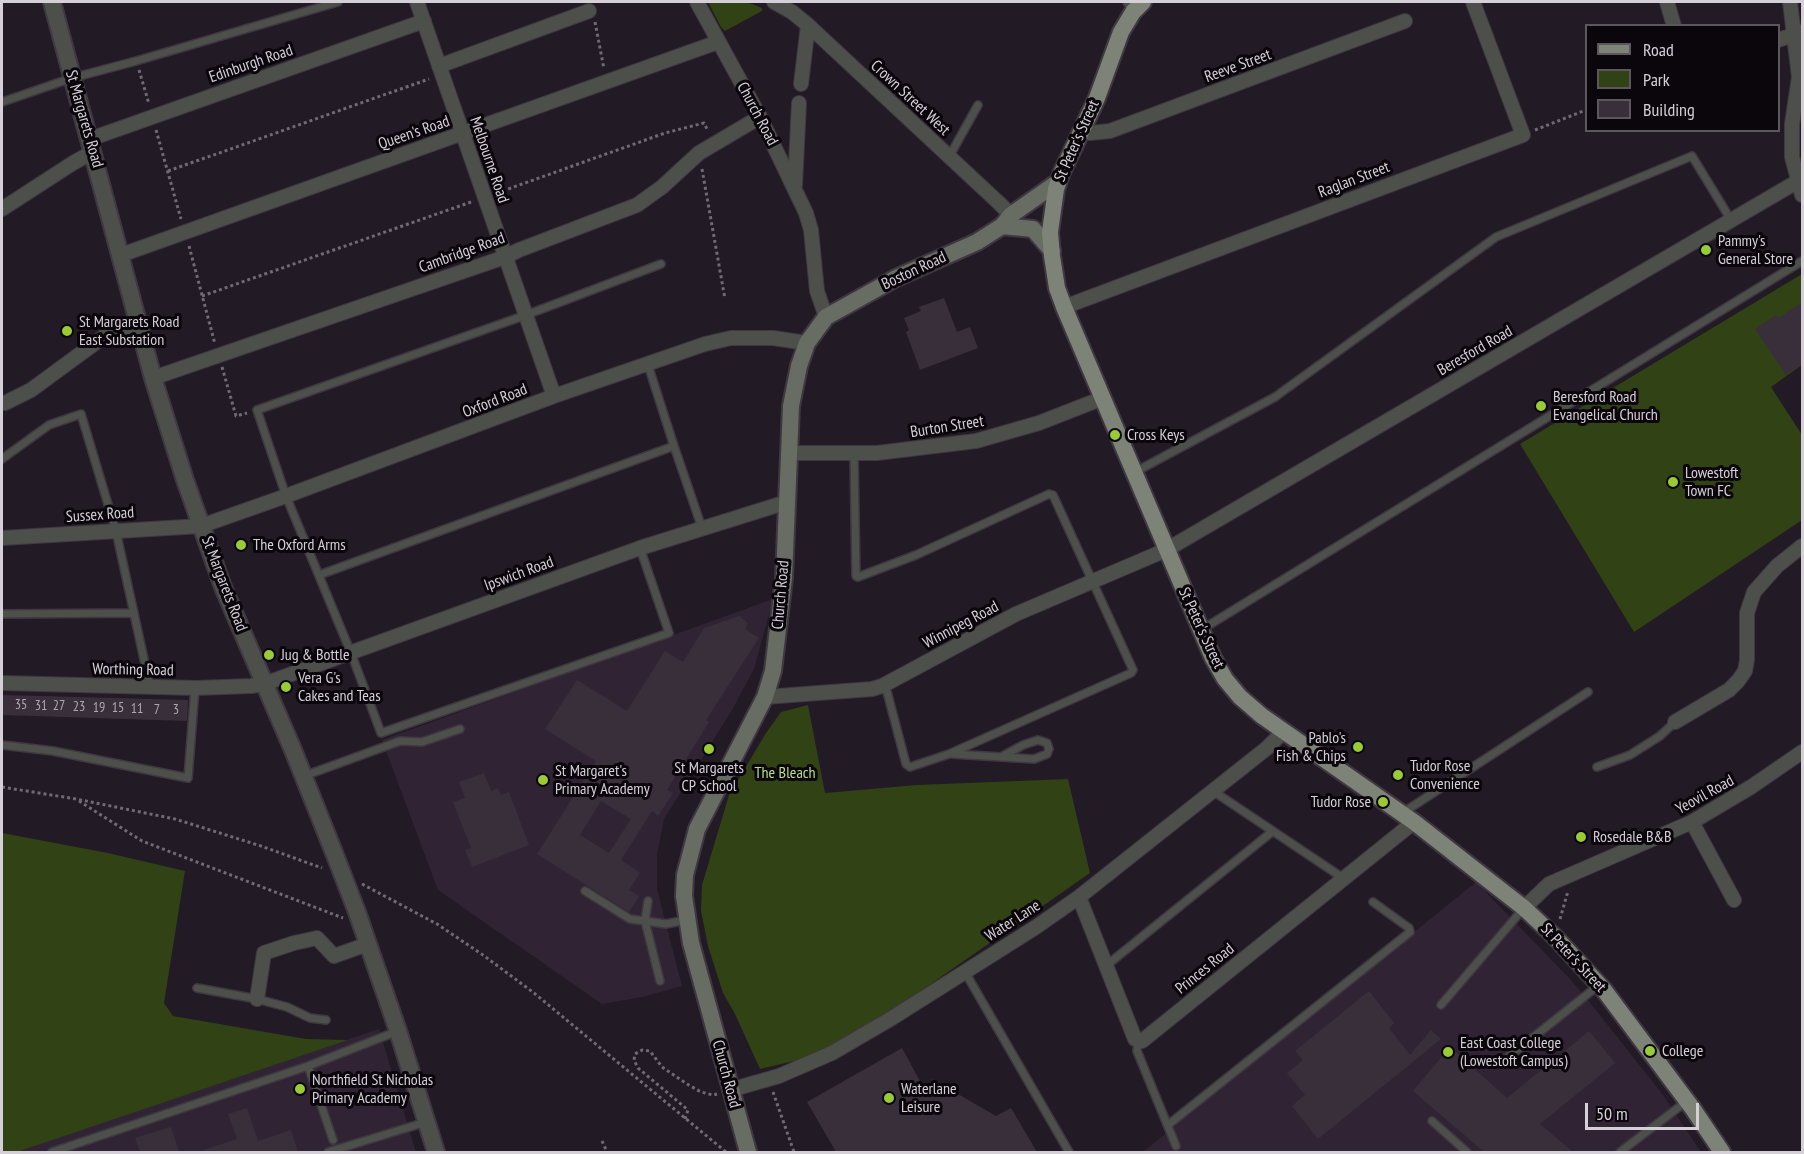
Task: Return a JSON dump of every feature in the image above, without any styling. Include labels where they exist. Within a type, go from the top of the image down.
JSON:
[{"type":"main road","name":"St Peter's Street","points":[[1135,5],[1058,182],[1050,232],[1052,251],[1057,288],[1064,307],[1213,658],[1225,679],[1240,698],[1408,818],[1524,908],[1555,938],[1599,985],[1687,1101],[1722,1152]]},
{"type":"main road","name":"Boston Road","points":[[826,316],[896,278],[976,242],[1009,222],[1058,182]]},
{"type":"main road","points":[[1009,222],[1033,229],[1052,251]]},
{"type":"main road","name":"Church Road","points":[[746,1147],[686,920],[685,875],[697,829],[765,697],[773,671],[784,579],[791,406],[799,366],[807,343],[826,316]]},
{"type":"street","name":"St Margarets Road","points":[[52,2],[153,378],[201,526],[223,587],[304,776],[360,919],[436,1152]]},
{"type":"street","name":"Melbourne Road","points":[[417,2],[554,396]]},
{"type":"street","name":"Church Road","points":[[698,2],[795,187],[811,230],[817,291],[826,316]]},
{"type":"street","name":"Crown Street West","points":[[774,2],[797,7],[808,25],[950,157],[1009,222]]},
{"type":"street","points":[[1473,2],[1523,135]]},
{"type":"street","points":[[1667,2],[1673,24]]},
{"type":"street","points":[[1790,2],[1799,33],[1799,77],[1791,143],[1792,157],[1803,195]]},
{"type":"street","points":[[441,70],[589,11]]},
{"type":"street","name":"Edinburgh Road","points":[[2,209],[73,163],[92,145],[153,117],[424,21]]},
{"type":"street","name":"Reeve Street","points":[[1082,130],[1090,133],[1110,131],[1405,21]]},
{"type":"street","points":[[801,84],[808,25]]},
{"type":"street","points":[[1780,40],[1799,33]]},
{"type":"street","name":"Queen's Road","points":[[121,255],[718,42]]},
{"type":"street","points":[[795,187],[799,103]]},
{"type":"street","name":"Cambridge Road","points":[[153,378],[505,257],[637,205],[662,188],[699,153],[760,117]]},
{"type":"street","name":"Raglan Street","points":[[1064,307],[1523,135]]},
{"type":"street","name":"Beresford Road","points":[[1166,550],[1800,180]]},
{"type":"street","points":[[5,403],[31,390],[106,335],[139,325]]},
{"type":"street","name":"Oxford Road","points":[[201,526],[554,396],[705,344],[731,338],[773,338],[807,343]]},
{"type":"street","name":"Burton Street","points":[[789,453],[854,454],[976,441],[1040,423],[1103,398]]},
{"type":"street","name":"Ipswich Road","points":[[264,684],[640,548],[787,502]]},
{"type":"street","name":"Sussex Road","points":[[2,538],[201,526]]},
{"type":"street","points":[[1675,722],[1729,690],[1738,681],[1745,671],[1747,660],[1747,613],[1754,592],[1777,566],[1803,546]]},
{"type":"street","name":"Winnipeg Road","points":[[765,697],[872,689],[1016,614],[1166,550]]},
{"type":"street","name":"Worthing Road","points":[[2,683],[195,688],[264,684]]},
{"type":"street","name":"Water Lane","points":[[730,1090],[768,1079],[832,1053],[965,972],[1079,897],[1267,748],[1284,731]]},
{"type":"street","name":"Yeovil Road","points":[[1524,908],[1549,884],[1692,822],[1751,787],[1803,752]]},
{"type":"street","name":"Princes Road","points":[[1138,1041],[1142,1041],[1343,878],[1408,818]]},
{"type":"street","points":[[1692,822],[1734,900]]},
{"type":"street","points":[[1079,897],[1135,1039],[1138,1041]]},
{"type":"street","points":[[257,999],[264,953],[317,938],[334,956],[368,944]]},
{"type":"lane","points":[[2,102],[72,78],[338,2]]},
{"type":"lane","points":[[950,157],[978,105]]},
{"type":"lane","points":[[1135,472],[1275,397],[1496,237],[1692,156],[1731,220]]},
{"type":"lane","points":[[1201,630],[1803,261]]},
{"type":"lane","points":[[640,548],[669,633],[381,733],[351,652],[286,496],[257,410],[526,315],[661,264]]},
{"type":"lane","points":[[648,365],[702,528]]},
{"type":"lane","points":[[2,459],[49,426],[81,414],[116,531],[150,687]]},
{"type":"lane","points":[[319,575],[674,446]]},
{"type":"lane","points":[[854,454],[856,576],[916,555],[1048,494],[1053,495],[1132,670],[1131,673],[950,754],[908,767],[885,684]]},
{"type":"lane","points":[[2,614],[134,613]]},
{"type":"lane","points":[[2,745],[53,752],[188,778],[195,688]]},
{"type":"lane","points":[[1408,818],[1588,692]]},
{"type":"lane","points":[[1597,767],[1630,755],[1660,736],[1675,722]]},
{"type":"lane","points":[[304,776],[400,741],[422,742],[460,729]]},
{"type":"lane","points":[[950,754],[1001,757],[1040,758],[1047,754],[1049,748],[1044,741],[1038,740],[1001,757]]},
{"type":"lane","points":[[1213,791],[1343,878]]},
{"type":"lane","points":[[1107,965],[1273,831]]},
{"type":"lane","points":[[585,891],[630,919],[666,924],[686,920]]},
{"type":"lane","points":[[648,901],[645,921],[660,981]]},
{"type":"lane","points":[[1168,1125],[1410,932],[1409,928],[1373,902]]},
{"type":"lane","points":[[1441,1005],[1524,908]]},
{"type":"lane","points":[[965,972],[1069,1152]]},
{"type":"lane","points":[[1502,1062],[1599,985]]},
{"type":"lane","points":[[198,988],[257,999],[287,1007],[310,1018],[326,1020]]},
{"type":"lane","points":[[52,1152],[308,1066],[398,1031]]},
{"type":"lane","points":[[1138,1041],[1137,1051],[1176,1146]]},
{"type":"lane","points":[[308,1066],[333,1140]]},
{"type":"lane","points":[[1620,1152],[1687,1101]]},
{"type":"lane","points":[[1432,1121],[1467,1152]]},
{"type":"lane","points":[[328,1152],[426,1122]]},
{"type":"path","points":[[589,11],[594,18],[606,82]]},
{"type":"path","points":[[136,61],[236,416],[257,410]]},
{"type":"path","points":[[168,171],[441,70]]},
{"type":"path","points":[[1523,135],[1585,111]]},
{"type":"path","points":[[202,296],[664,133],[704,123],[714,144]]},
{"type":"path","points":[[699,153],[725,299]]},
{"type":"path","points":[[2,787],[176,819],[330,871]]},
{"type":"path","points":[[76,799],[142,842],[360,919]]},
{"type":"path","points":[[1555,938],[1563,929],[1558,924],[1570,886],[1566,876]]},
{"type":"path","points":[[352,880],[437,924],[483,955],[534,993],[726,1152]]},
{"type":"path","points":[[685,1119],[688,1110],[638,1068],[633,1060],[635,1054],[642,1050],[650,1051],[662,1067],[701,1092],[713,1095],[730,1090]]},
{"type":"path","points":[[768,1079],[794,1152]]},
{"type":"path","points":[[602,1142],[607,1152]]},
{"type":"shaded area","name":"St Margaret's Primary Academy","points":[[773,599],[754,669],[732,710],[664,819],[657,855],[657,889],[682,986],[642,997],[602,1004],[438,890],[382,740]]},
{"type":"shaded area","name":"East Coast College (Lowestoft Campus)","points":[[1476,882],[1571,980],[1663,1095],[1701,1152],[1143,1152]]},
{"type":"shaded area","name":"Northfield St Nicholas Primary Academy","points":[[379,1029],[416,1152],[17,1152],[59,1137]]},
{"type":"green space","points":[[708,2],[747,2],[762,8],[762,11],[725,31]]},
{"type":"green space","name":"Lowestoft Town FC","points":[[1802,274],[1802,365],[1771,387],[1802,435],[1802,520],[1634,632],[1520,444]]},
{"type":"green space","name":"The Bleach","points":[[808,705],[825,793],[917,785],[1068,779],[1090,873],[925,988],[845,1040],[811,1057],[760,1069],[723,993],[708,946],[701,911],[702,885],[729,795],[781,712]]},
{"type":"green space","points":[[2,833],[108,853],[185,871],[164,1003],[173,1016],[306,1039],[348,1040],[17,1152],[2,1152]]},
{"type":"building","points":[[944,298],[957,332],[970,327],[978,348],[920,370],[906,332],[909,330],[904,318],[921,311],[919,307]]},
{"type":"building","points":[[1803,302],[1803,364],[1786,375],[1755,329],[1776,315],[1778,318]]},
{"type":"building","points":[[739,616],[748,623],[745,629],[759,638],[706,720],[709,722],[667,790],[673,793],[658,816],[652,811],[621,860],[640,873],[629,890],[639,896],[629,912],[537,854],[596,761],[545,729],[577,680],[627,711],[665,651],[683,662],[704,628]],"holes":[[[601,801],[631,819],[609,853],[580,835]]]},
{"type":"building","points":[[2,695],[188,700],[187,721],[2,715]]},
{"type":"building","points":[[484,773],[491,791],[498,788],[501,795],[509,792],[529,845],[472,867],[465,850],[471,848],[453,802],[465,798],[459,782]]},
{"type":"building","points":[[1369,991],[1394,1023],[1389,1028],[1410,1055],[1431,1030],[1441,1039],[1318,1139],[1292,1106],[1305,1095],[1287,1073],[1303,1060],[1295,1051]]},
{"type":"building","points":[[1589,1031],[1615,1063],[1540,1124],[1573,1152],[1484,1152],[1413,1091],[1450,1047],[1507,1098]]},
{"type":"building","name":"Waterlane Leisure","points":[[902,1048],[927,1094],[932,1079],[996,1116],[1011,1108],[1037,1152],[836,1152],[807,1102]]},
{"type":"building","points":[[247,1108],[258,1141],[291,1130],[298,1152],[204,1152],[204,1150],[237,1139],[228,1114]]},
{"type":"building","points":[[171,1127],[179,1152],[140,1152],[135,1138]]},
{"type":"place","name":"Pammy's General Store","points":[[1706,250]]},
{"type":"place","name":"St Margarets Road East Substation","points":[[67,331]]},
{"type":"place","name":"Beresford Road Evangelical Church","points":[[1541,406]]},
{"type":"place","name":"Cross Keys","points":[[1115,435]]},
{"type":"place","name":"Lowestoft Town FC","points":[[1673,482]]},
{"type":"place","name":"The Oxford Arms","points":[[241,545]]},
{"type":"place","name":"Jug & Bottle","points":[[269,655]]},
{"type":"place","name":"Vera G's Cakes and Teas","points":[[286,687]]},
{"type":"place","name":"Pablo's Fish & Chips","points":[[1358,747]]},
{"type":"place","name":"St Margarets CP School","points":[[709,749]]},
{"type":"place","name":"Tudor Rose Convenience","points":[[1398,775]]},
{"type":"place","name":"St Margaret's Primary Academy","points":[[543,780]]},
{"type":"place","name":"Tudor Rose","points":[[1383,802]]},
{"type":"place","name":"Rosedale B&B","points":[[1581,837]]},
{"type":"place","name":"College","points":[[1650,1051]]},
{"type":"place","name":"East Coast College (Lowestoft Campus)","points":[[1448,1052]]},
{"type":"place","name":"Northfield St Nicholas Primary Academy","points":[[300,1089]]},
{"type":"place","name":"Waterlane Leisure","points":[[889,1098]]}]
